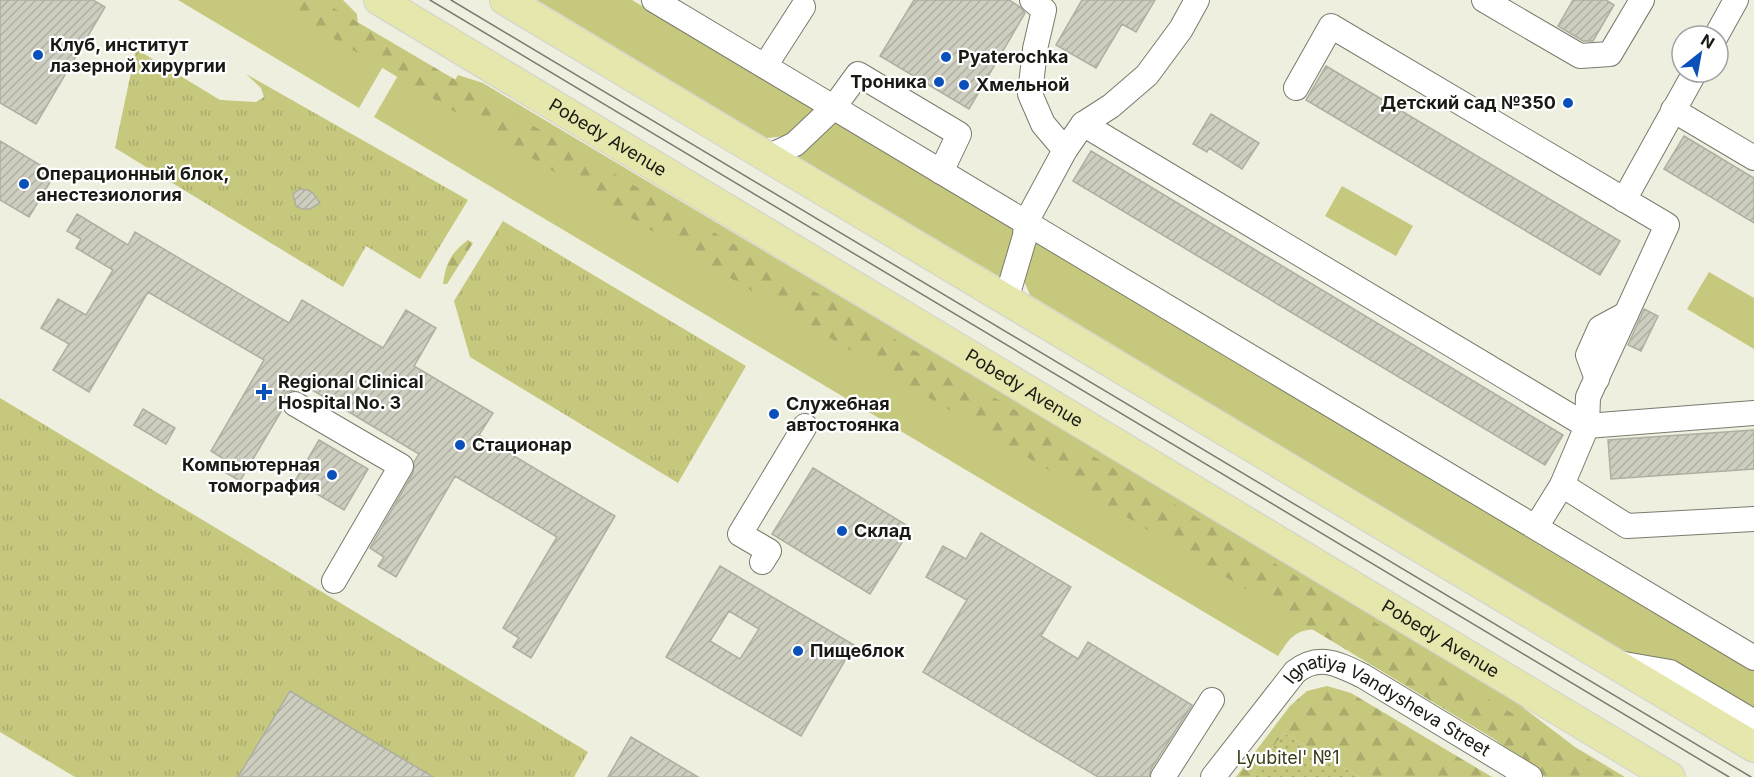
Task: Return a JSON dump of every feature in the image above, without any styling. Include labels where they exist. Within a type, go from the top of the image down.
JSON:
[{"type":"main road","name":"Pobedy Avenue","points":[[379,0],[1670,777]]},
{"type":"main road","points":[[505,0],[1754,747]]},
{"type":"street","points":[[654,0],[1754,658]]},
{"type":"street","points":[[1006,300],[1025,236],[1026,222],[1065,150],[1083,124],[1111,106],[1146,75],[1181,28],[1197,0]]},
{"type":"street","points":[[1484,0],[1580,56],[1610,54],[1642,0]]},
{"type":"street","points":[[1723,24],[1737,0]]},
{"type":"street","points":[[1044,3],[1035,49],[1030,94],[1043,124],[1065,150]]},
{"type":"street","points":[[765,66],[803,7]]},
{"type":"street","points":[[1296,88],[1331,26],[1667,225],[1588,397],[1587,426],[1562,485],[1536,527]]},
{"type":"street","points":[[768,157],[795,144],[834,107],[858,74],[959,134],[941,172]]},
{"type":"street","points":[[1624,200],[1688,84]]},
{"type":"street","points":[[1673,110],[1754,158]]},
{"type":"street","points":[[1083,124],[1587,426],[1754,413]]},
{"type":"street","points":[[295,404],[401,466],[334,581]]},
{"type":"street","points":[[762,562],[769,551],[740,534],[805,426]]},
{"type":"street","points":[[1562,485],[1628,526],[1754,519]]},
{"type":"street","name":"Ignatiya Vandysheva Street","points":[[1213,777],[1295,672],[1304,664],[1320,661],[1336,663],[1363,676],[1530,777]]},
{"type":"street","points":[[1612,662],[1670,672],[1754,722]]},
{"type":"street","points":[[1162,777],[1212,700]]},
{"type":"green space","points":[[178,0],[343,0],[357,14],[358,31],[392,51],[359,108]]},
{"type":"green space","points":[[270,0],[320,0],[1420,649],[1458,681],[1619,777],[1545,777],[1494,739]]},
{"type":"green space","points":[[537,0],[632,0],[818,111],[794,135],[767,138]]},
{"type":"green space","points":[[136,49],[220,100],[256,102],[264,97],[261,88],[246,74],[468,200],[420,279],[366,246],[343,287],[115,148]]},
{"type":"green space","points":[[407,60],[451,86],[458,75],[483,83],[1490,685],[1492,684],[1575,747],[1625,777],[1575,777],[1318,629],[1298,633],[1286,644],[1278,656],[374,117]]},
{"type":"green space","points":[[834,123],[840,124],[1021,233],[1005,280],[793,154]]},
{"type":"green space","points":[[1342,186],[1413,226],[1396,256],[1325,216]]},
{"type":"green space","points":[[503,221],[746,366],[678,483],[470,357],[454,301]]},
{"type":"green space","points":[[1031,239],[1754,671],[1754,717],[1668,666],[1623,651],[1030,295],[1024,281]]},
{"type":"green space","points":[[468,240],[473,243],[447,284],[443,284],[450,259]]},
{"type":"green space","points":[[1709,272],[1754,298],[1754,349],[1687,309]]},
{"type":"green space","points":[[0,398],[588,752],[574,777],[75,777],[0,732]]},
{"type":"green space","points":[[1327,686],[1351,693],[1492,777],[1360,777],[1284,733],[1250,777],[1236,777],[1290,706],[1307,691]]},
{"type":"green space","name":"Lyubitel' №1","points":[[1284,733],[1360,777],[1250,777]]},
{"type":"building","name":"Клуб, институт лазерной хирургии","points":[[0,0],[93,0],[105,7],[36,124],[0,103]]},
{"type":"building","points":[[914,0],[1009,0],[1025,13],[969,109],[880,56]]},
{"type":"building","points":[[1082,0],[1155,0],[1136,32],[1122,24],[1096,68],[1056,45]]},
{"type":"building","points":[[1573,0],[1606,0],[1614,5],[1593,41],[1583,41],[1558,26]]},
{"type":"building","points":[[1326,66],[1620,241],[1600,275],[1306,100]]},
{"type":"building","points":[[1211,114],[1259,143],[1242,169],[1209,148],[1207,152],[1193,144]]},
{"type":"building","points":[[1684,136],[1754,178],[1754,223],[1664,169]]},
{"type":"building","name":"Операционный блок, анестезиология","points":[[0,141],[55,174],[29,217],[0,200]]},
{"type":"building","points":[[1091,151],[1563,435],[1545,465],[1073,181]]},
{"type":"building","points":[[300,189],[313,193],[320,203],[310,209],[296,206],[293,194]]},
{"type":"building","name":"Стационар","points":[[77,214],[128,245],[135,232],[289,323],[302,300],[383,348],[406,310],[436,328],[414,366],[493,413],[479,435],[615,516],[531,658],[513,647],[519,638],[503,628],[557,537],[455,476],[396,577],[378,566],[384,557],[370,548],[413,473],[414,462],[419,454],[299,382],[294,390],[282,397],[282,410],[240,481],[221,470],[227,461],[211,451],[264,360],[148,292],[89,392],[53,370],[69,344],[41,328],[58,299],[86,315],[113,270],[76,248],[81,239],[67,231]]},
{"type":"building","points":[[1644,309],[1658,316],[1641,351],[1628,345]]},
{"type":"building","points":[[143,409],[175,428],[166,444],[134,425]]},
{"type":"building","points":[[1754,430],[1754,469],[1611,479],[1608,440]]},
{"type":"building","name":"Компьютерная томография","points":[[319,440],[368,469],[344,510],[295,481]]},
{"type":"building","name":"Склад","points":[[813,468],[911,528],[870,594],[772,534]]},
{"type":"building","points":[[981,533],[1071,587],[1041,636],[1078,659],[1088,642],[1192,705],[1151,769],[1149,777],[1098,777],[923,672],[967,600],[926,577],[943,546],[966,559]]},
{"type":"building","name":"Пищеблок","points":[[720,566],[854,645],[801,736],[666,657]],"holes":[[[729,611],[759,629],[740,659],[710,641]]]},
{"type":"building","points":[[290,691],[433,777],[238,777]]},
{"type":"building","points":[[631,737],[698,777],[608,777]]},
{"type":"tram line","points":[[430,0],[1729,777]]},
{"type":"tram line","points":[[451,0],[1751,777]]},
{"type":"place","name":"Клуб, институт лазерной хирургии","points":[[38,55]]},
{"type":"place","name":"Pyaterochka","points":[[946,57]]},
{"type":"place","name":"Троника","points":[[939,82]]},
{"type":"place","name":"Хмельной","points":[[964,85]]},
{"type":"place","name":"Детский сад №350","points":[[1568,103]]},
{"type":"place","name":"Операционный блок, анестезиология","points":[[24,184]]},
{"type":"place","name":"Regional Clinical Hospital No. 3","points":[[264,392]]},
{"type":"place","name":"Служебная автостоянка","points":[[774,414]]},
{"type":"place","name":"Стационар","points":[[460,445]]},
{"type":"place","name":"Компьютерная томография","points":[[332,475]]},
{"type":"place","name":"Склад","points":[[842,531]]},
{"type":"place","name":"Пищеблок","points":[[798,651]]}]
